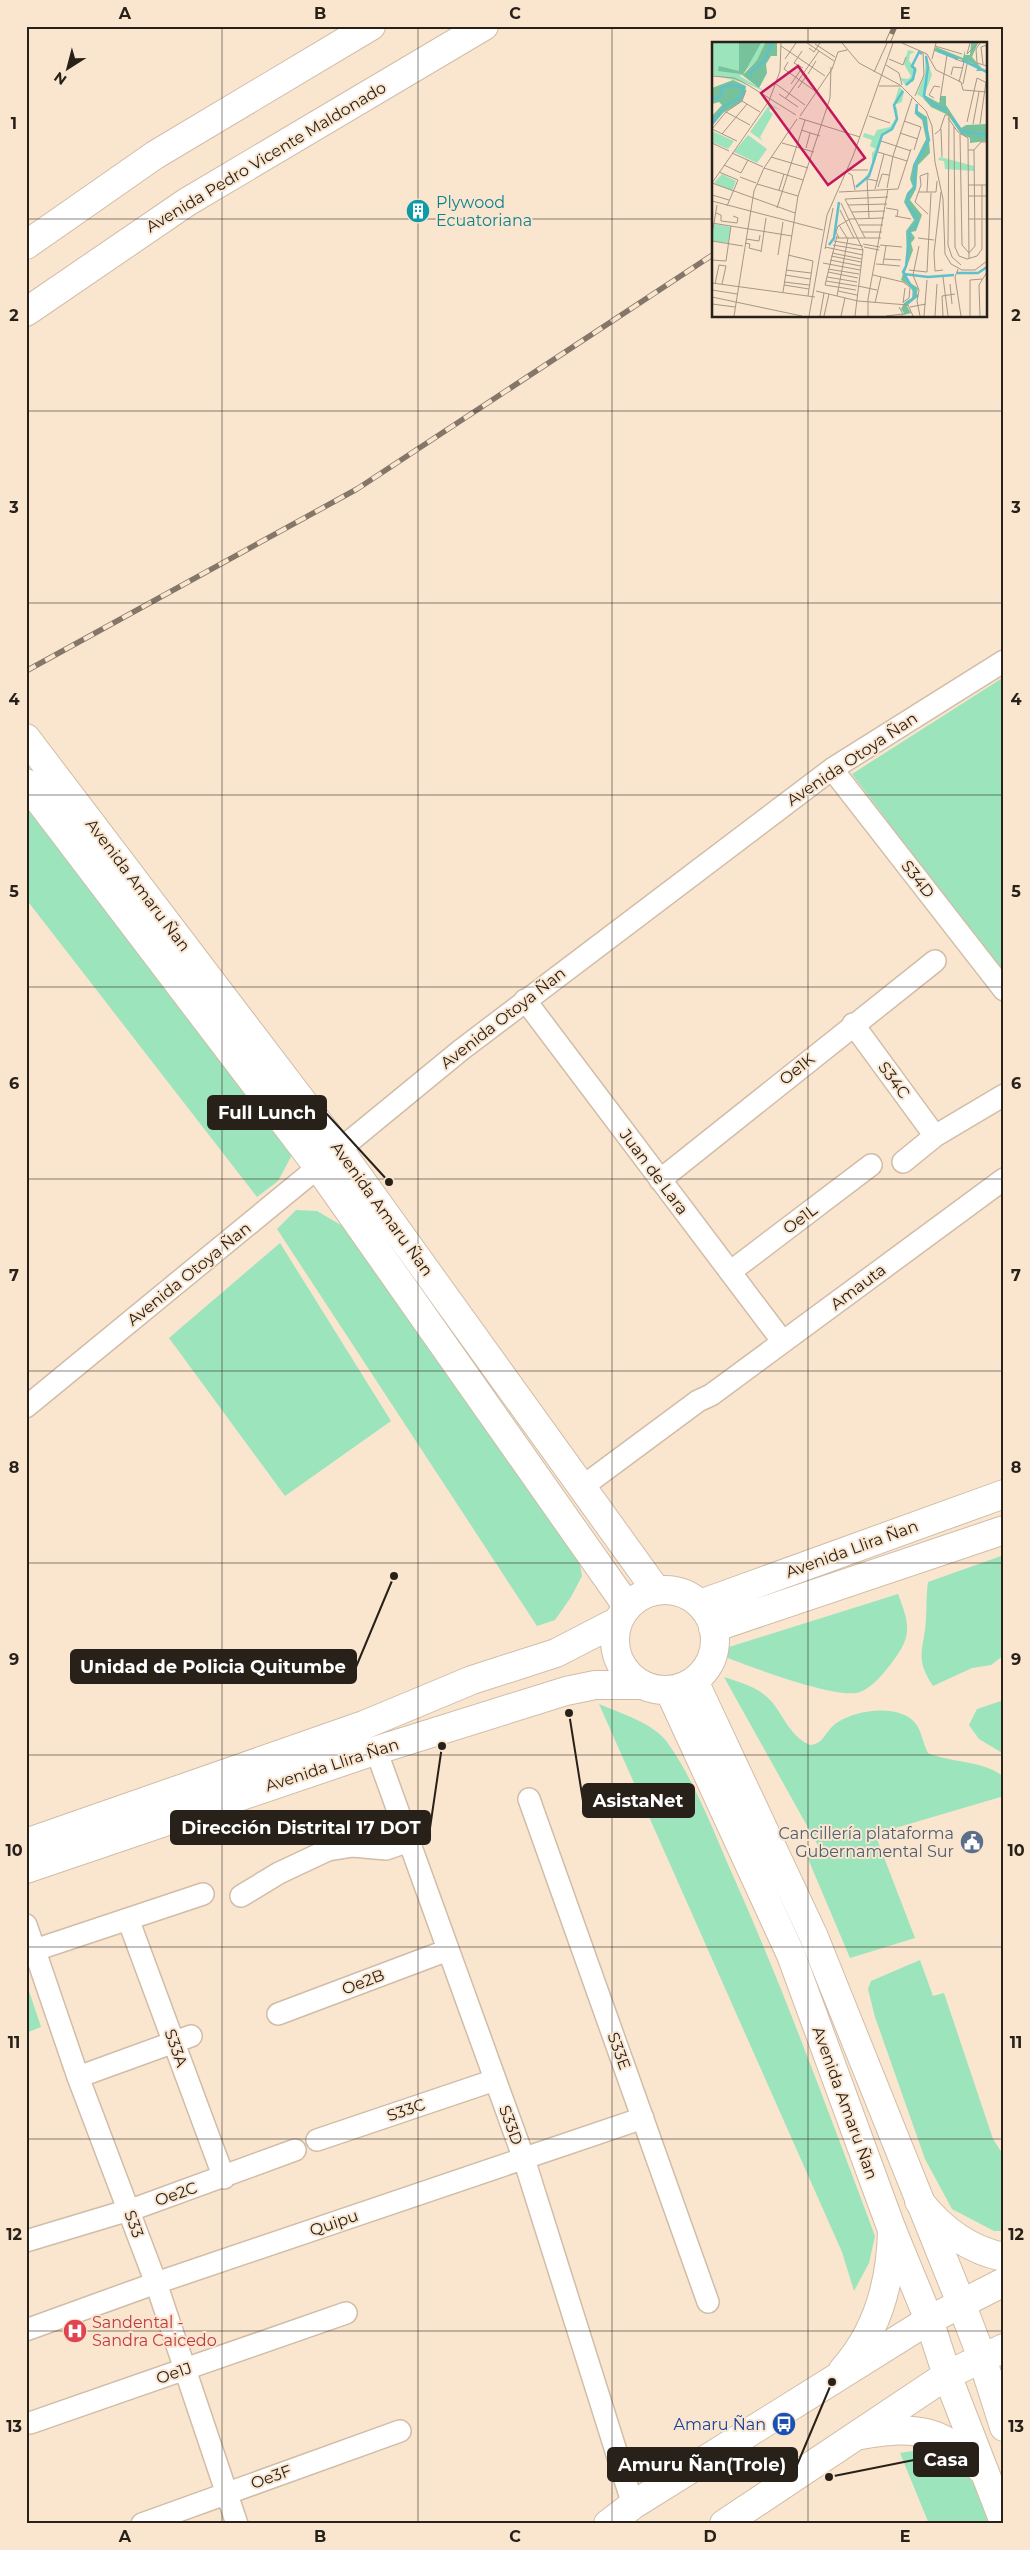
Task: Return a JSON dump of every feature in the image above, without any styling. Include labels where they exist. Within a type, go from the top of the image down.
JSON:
[{"type":"main road","points":[[26,245],[155,155],[371,26]]},
{"type":"main road","name":"Avenida Pedro Vicente Maldonado","points":[[26,312],[186,202],[484,26]]},
{"type":"main road","name":"Avenida Amaru Ñan","points":[[26,738],[340,1151],[656,1590]]},
{"type":"main road","name":"Avenida Amaru Ñan","points":[[26,783],[319,1168],[623,1613]]},
{"type":"main road","name":"Avenida Llira Ñan","points":[[700,1604],[1004,1494]]},
{"type":"main road","name":"Avenida Llira Ñan","points":[[713,1628],[1004,1530]]},
{"type":"main road","points":[[656,1590],[680,1592],[700,1604],[708,1615],[713,1628],[714,1648],[708,1667],[694,1681],[682,1688],[669,1690],[655,1689],[642,1685],[627,1673],[618,1657],[615,1639],[623,1613],[640,1596],[656,1590]]},
{"type":"main road","name":"Avenida Llira Ñan","points":[[26,1843],[364,1725],[472,1680],[556,1653],[623,1613]]},
{"type":"main road","name":"Avenida Amaru Ñan","points":[[694,1681],[814,1937],[961,2303],[993,2353],[1004,2427]]},
{"type":"main road","name":"Avenida Llira Ñan","points":[[26,1869],[376,1750],[566,1691],[595,1685],[642,1685]]},
{"type":"main road","name":"Avenida Amaru Ñan","points":[[669,1690],[790,1955],[892,2230],[929,2320],[947,2375],[1004,2522]]},
{"type":"main road","points":[[919,2201],[945,2230],[961,2241],[978,2250],[1004,2257]]},
{"type":"main road","points":[[832,2382],[860,2346],[881,2305],[891,2256],[892,2230]]},
{"type":"main road","points":[[608,2524],[633,2505],[929,2320],[1004,2282]]},
{"type":"main road","points":[[724,2524],[947,2375],[993,2353]]},
{"type":"main road","points":[[853,2437],[894,2429],[915,2430],[935,2435],[962,2450],[983,2471]]},
{"type":"street","name":"Avenida Otoya Ñan","points":[[26,1407],[525,1000],[832,769],[1004,661]]},
{"type":"street","name":"S34D","points":[[832,769],[1004,990]]},
{"type":"street","name":"Oe1K","points":[[660,1180],[852,1024],[935,961]]},
{"type":"street","name":"Juan de Lara","points":[[525,1000],[783,1342]]},
{"type":"street","name":"S34C","points":[[852,1024],[935,1136]]},
{"type":"street","points":[[903,1162],[935,1136],[1004,1095]]},
{"type":"street","name":"Oe1L","points":[[730,1272],[870,1165]]},
{"type":"street","name":"Amauta","points":[[582,1487],[698,1401],[711,1396],[1004,1178]]},
{"type":"street","name":"S33D","points":[[376,1750],[524,2159],[633,2505]]},
{"type":"street","name":"S33E","points":[[529,1799],[708,2302]]},
{"type":"street","points":[[241,1896],[279,1873],[328,1850],[353,1846],[386,1849],[409,1841]]},
{"type":"street","points":[[36,1950],[203,1894]]},
{"type":"street","name":"S33A","points":[[128,1919],[182,2039],[224,2178]]},
{"type":"street","name":"S33","points":[[26,1925],[78,2077],[156,2283],[183,2370],[237,2524]]},
{"type":"street","name":"Oe2B","points":[[278,2014],[448,1950]]},
{"type":"street","points":[[78,2077],[182,2039]]},
{"type":"street","name":"S33C","points":[[316,2140],[495,2080]]},
{"type":"street","name":"Quipu","points":[[26,2330],[156,2283],[642,2118]]},
{"type":"street","name":"Oe2C","points":[[26,2242],[224,2178],[294,2150]]},
{"type":"street","name":"Oe1J","points":[[30,2423],[346,2313]]},
{"type":"street","name":"Oe3F","points":[[142,2524],[400,2431]]},
{"type":"green space","points":[[1004,677],[1004,975],[852,774]]},
{"type":"green space","points":[[26,806],[293,1153],[278,1181],[257,1197],[26,899]]},
{"type":"green space","points":[[296,1210],[317,1211],[351,1231],[580,1564],[582,1576],[571,1597],[555,1620],[537,1626],[277,1229]]},
{"type":"green space","points":[[280,1243],[391,1421],[285,1496],[169,1338]]},
{"type":"green space","points":[[1004,1555],[1004,1655],[991,1665],[972,1668],[933,1686],[923,1667],[922,1659],[928,1582]]},
{"type":"green space","points":[[898,1594],[907,1621],[904,1644],[890,1665],[874,1683],[860,1692],[849,1693],[813,1687],[723,1656],[726,1648]]},
{"type":"green space","points":[[724,1677],[750,1686],[762,1693],[772,1702],[793,1732],[810,1745],[818,1743],[841,1720],[863,1713],[887,1711],[909,1717],[916,1724],[928,1753],[946,1759],[976,1764],[1003,1776],[1004,1796],[875,1834],[915,1938],[850,1958],[806,1854],[820,1849]]},
{"type":"green space","points":[[1004,1700],[1004,1754],[979,1739],[969,1725],[977,1709]]},
{"type":"green space","points":[[599,1704],[636,1719],[661,1735],[686,1773],[712,1826],[790,2011],[875,2236],[869,2263],[854,2291],[842,2252]]},
{"type":"green space","points":[[920,1960],[933,1996],[944,1993],[993,2139],[1004,2156],[1004,2231],[994,2231],[952,2209],[925,2159],[875,2017],[868,1989],[871,1981]]},
{"type":"green space","points":[[26,1982],[41,2027],[26,2033]]},
{"type":"green space","points":[[919,2450],[942,2454],[961,2468],[975,2485],[993,2524],[929,2524],[900,2453]]},
{"type":"railway","points":[[888,42],[895,26]]},
{"type":"railway","points":[[26,671],[357,489],[712,255]]},
{"type":"place","name":"Plywood Ecuatoriana","points":[[418,211]]},
{"type":"place","name":"Full Lunch","points":[[389,1182]]},
{"type":"place","name":"Unidad de Policia Quitumbe","points":[[394,1576]]},
{"type":"place","name":"AsistaNet","points":[[569,1713]]},
{"type":"place","name":"Dirección Distrital 17 DOT","points":[[442,1746]]},
{"type":"place","name":"Cancillería plataforma Gubernamental Sur","points":[[972,1842]]},
{"type":"place","name":"Sandental - Sandra Caicedo","points":[[75,2331]]},
{"type":"place","name":"Amuru Ñan(Trole)","points":[[832,2382]]},
{"type":"place","name":"Amaru Ñan","points":[[784,2424]]},
{"type":"place","name":"Casa","points":[[829,2477]]}]
